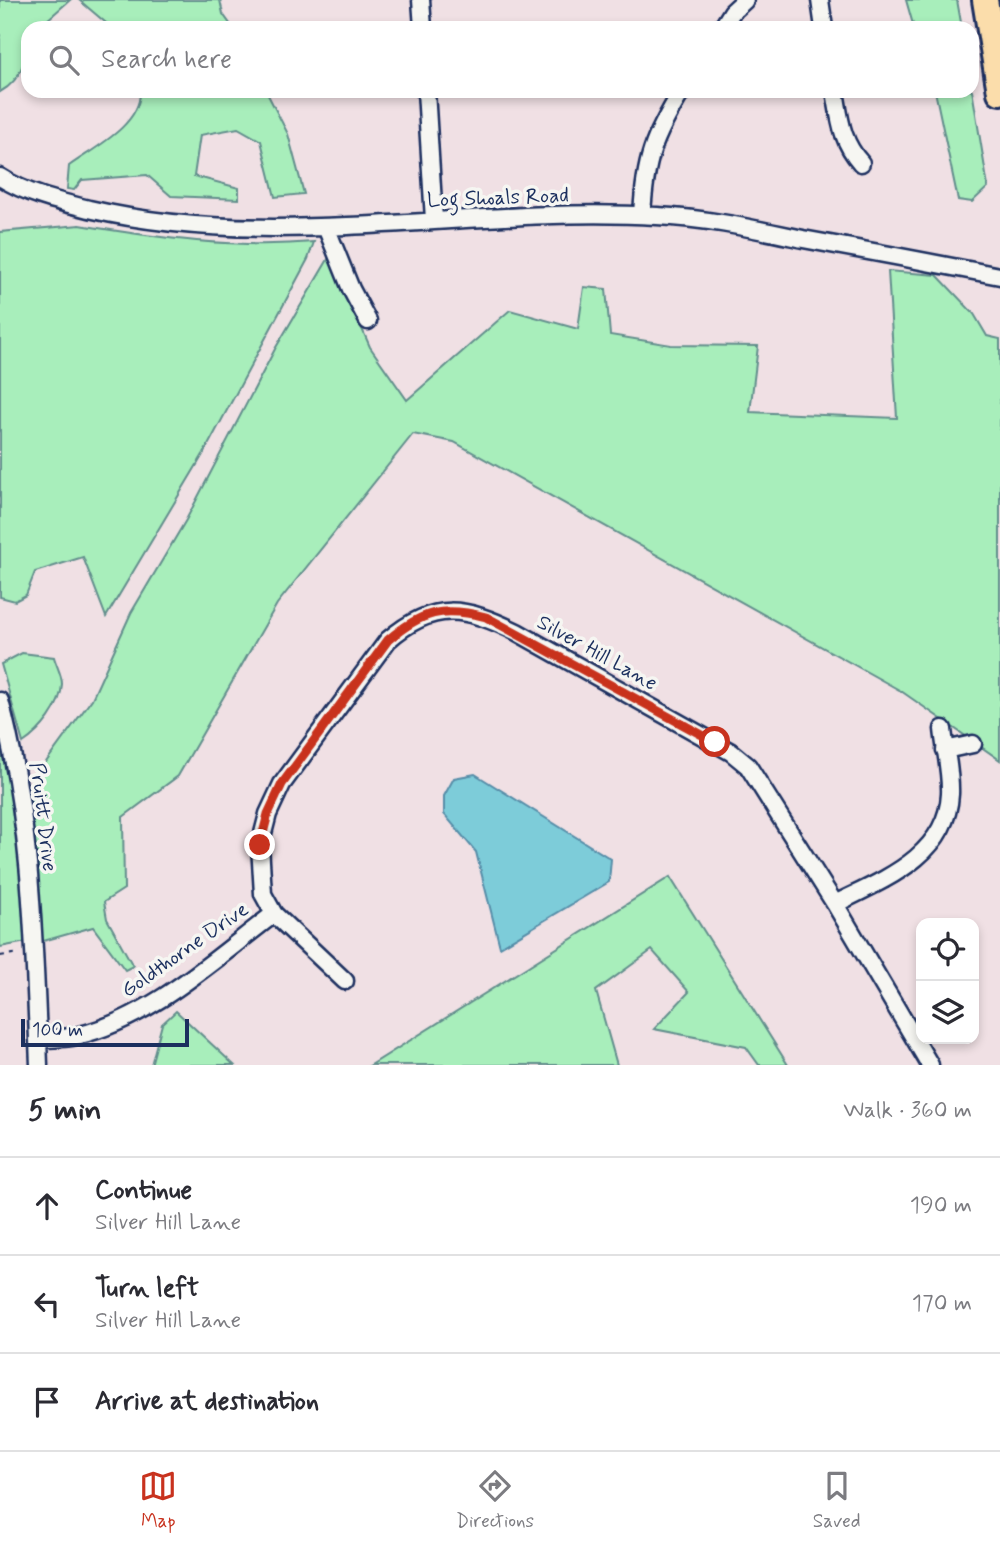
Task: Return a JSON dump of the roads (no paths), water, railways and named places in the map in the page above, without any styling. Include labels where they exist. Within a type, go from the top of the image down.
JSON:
[{"type":"highway","points":[[985,0],[1000,92]]},
{"type":"street","points":[[421,0],[422,21]]},
{"type":"street","points":[[726,21],[745,0]]},
{"type":"street","points":[[820,0],[823,21]]},
{"type":"street","points":[[426,98],[434,220]]},
{"type":"street","points":[[642,215],[649,154],[657,132],[678,98]]},
{"type":"street","points":[[836,98],[842,136],[847,148],[861,163]]},
{"type":"street","name":"Log Shoals Road","points":[[0,177],[66,204],[163,224],[213,229],[642,215],[715,222],[1000,275]]},
{"type":"street","points":[[326,227],[340,265],[368,321]]},
{"type":"street","name":"Silver Hill Lane","points":[[274,914],[263,894],[260,845],[268,814],[282,784],[388,640],[408,623],[429,613],[447,611],[486,617],[732,752],[748,766],[835,904],[930,1065]]},
{"type":"street","name":"Pruitt Drive","points":[[0,701],[12,748],[27,835],[39,1065]]},
{"type":"street","points":[[835,904],[882,881],[918,857],[936,838],[947,818],[951,792],[943,729]]},
{"type":"street","points":[[945,750],[973,744]]},
{"type":"street","points":[[274,914],[345,981]]},
{"type":"street","name":"Goldthorne Drive","points":[[38,1040],[76,1036],[112,1024],[147,1006],[274,914]]},
{"type":"water","points":[[475,774],[611,859],[609,882],[500,947],[476,852],[444,814],[444,796],[454,778]]}]
